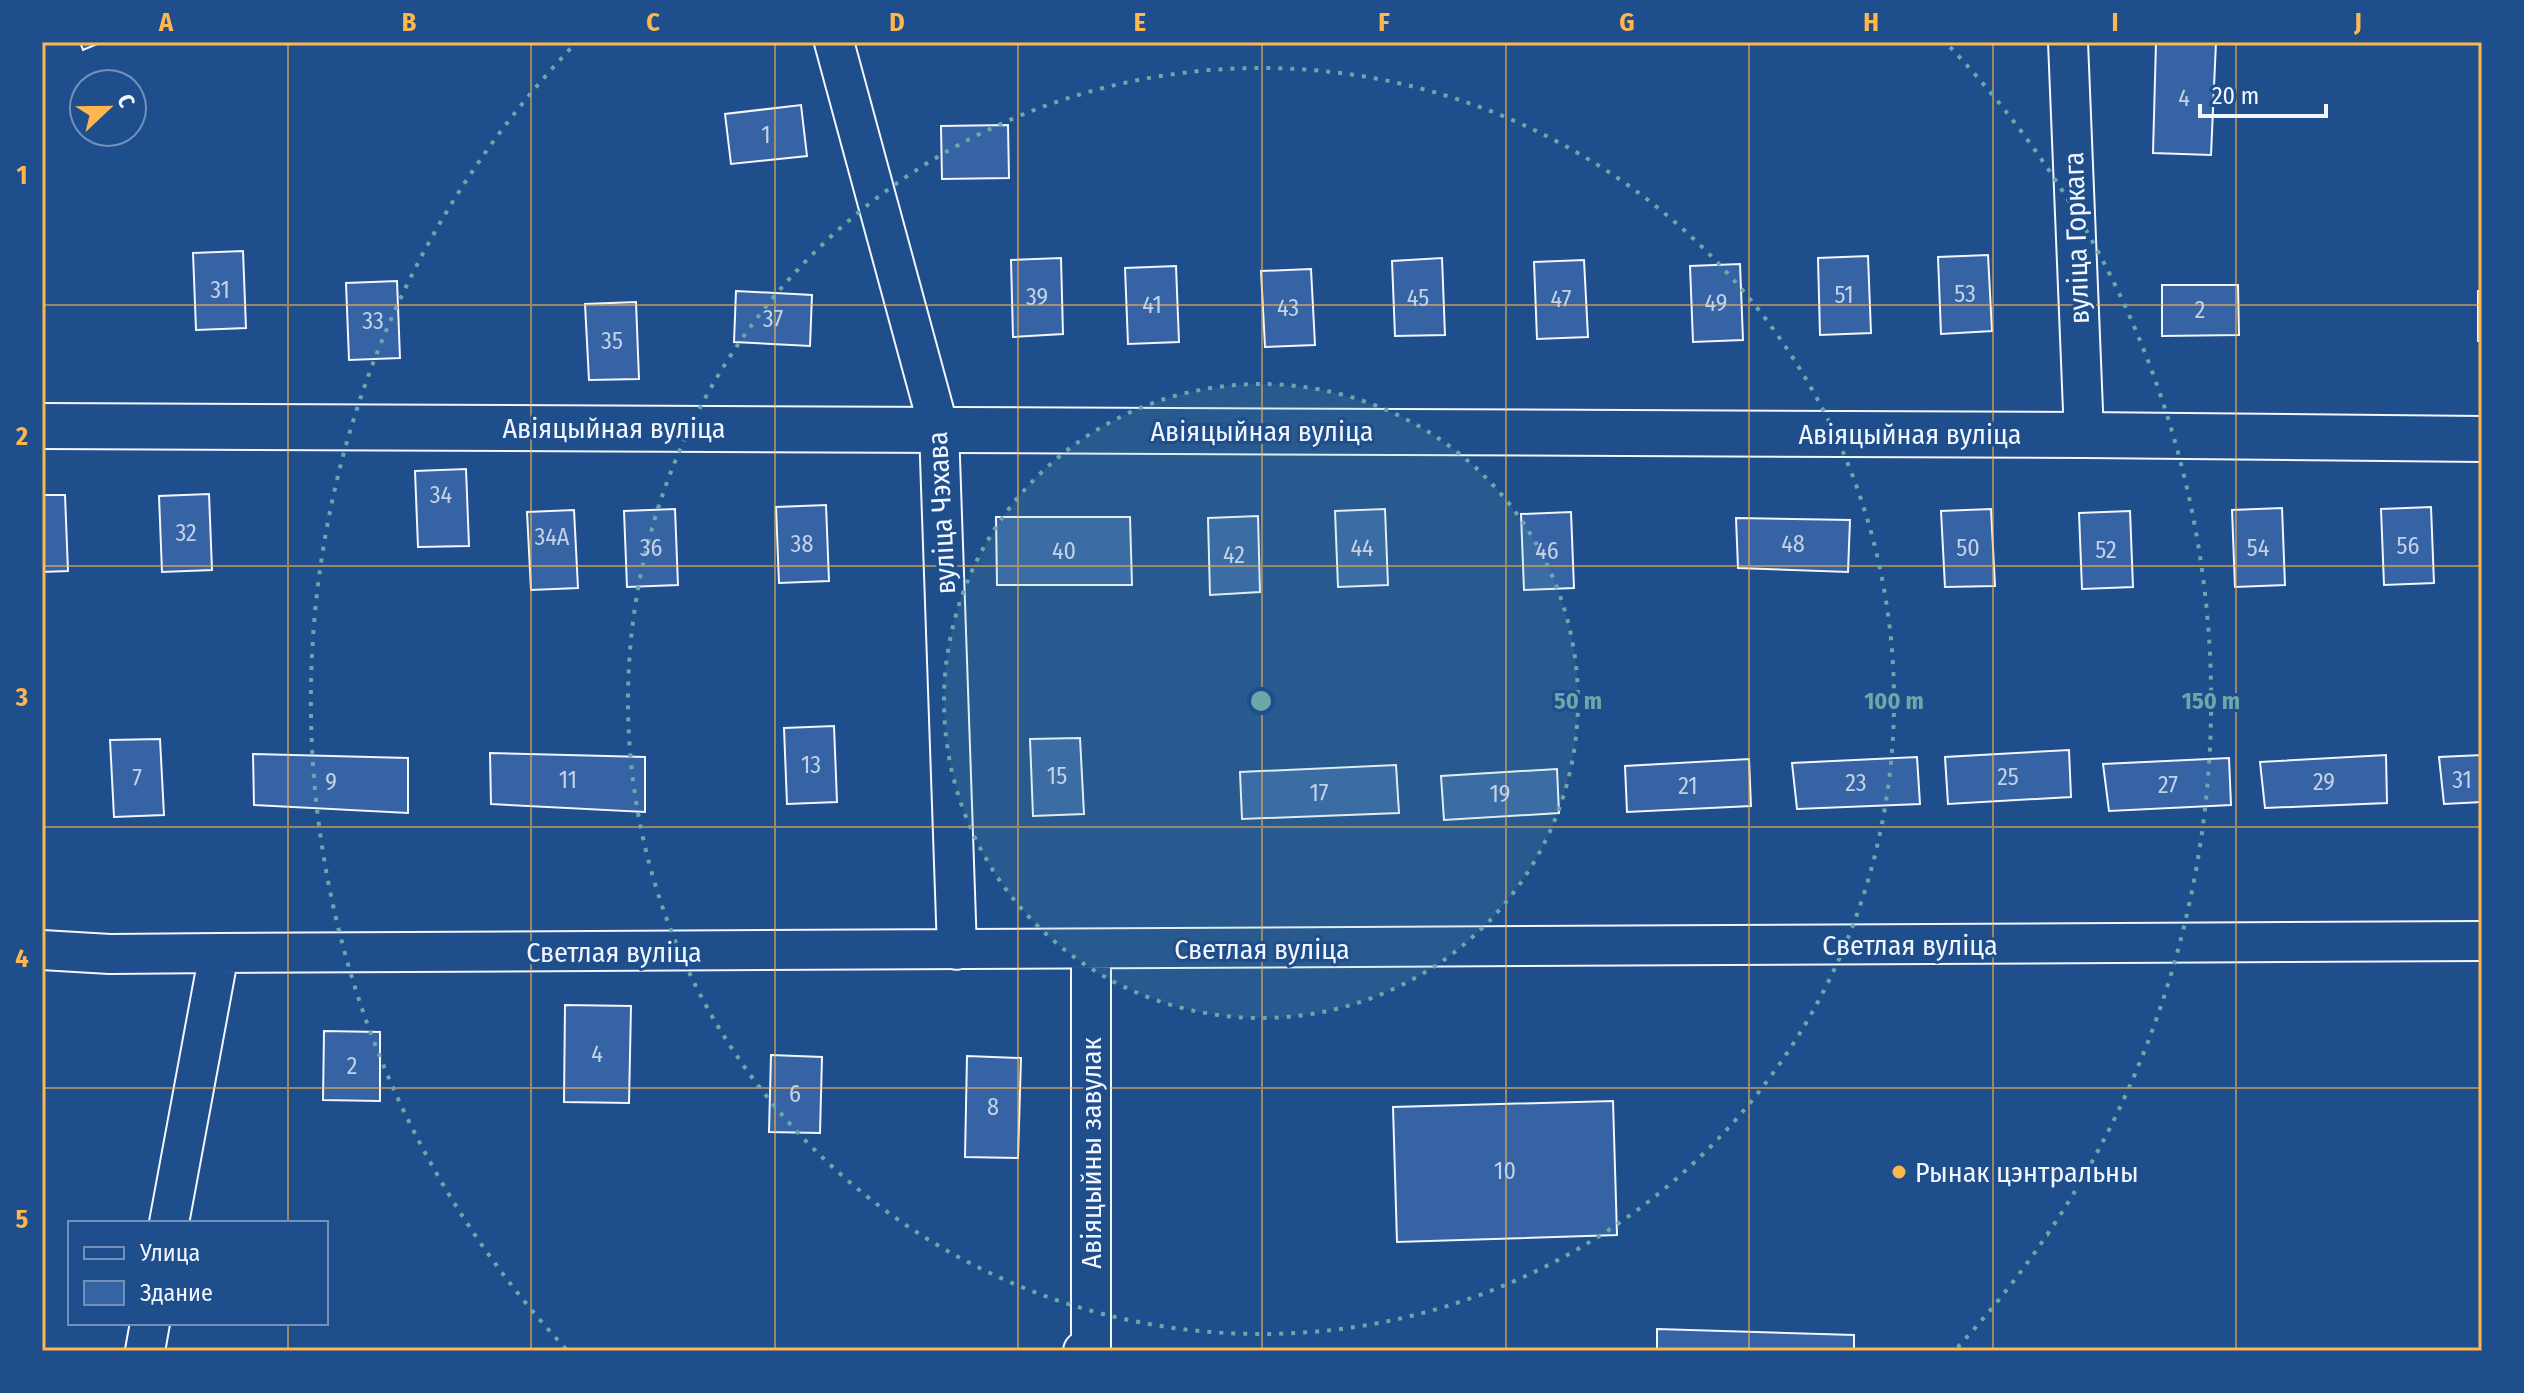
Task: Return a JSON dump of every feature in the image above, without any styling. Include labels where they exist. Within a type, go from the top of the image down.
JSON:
[{"type":"street","name":"вуліца Чэхава","points":[[834,42],[939,429],[957,950]]},
{"type":"street","name":"вуліца Горкага","points":[[2068,42],[2084,435]]},
{"type":"street","name":"Авіяцыйная вуліца","points":[[42,426],[2482,439]]},
{"type":"street","name":"Светлая вуліца","points":[[42,950],[110,954],[2482,941]]},
{"type":"street","name":"Авіяцыйны завулак","points":[[1083,1351],[1091,1348],[1091,950]]},
{"type":"street","points":[[169,1221],[219,953]]},
{"type":"street","points":[[145,1351],[150,1325]]},
{"type":"building","points":[[80,42],[102,42],[83,50]]},
{"type":"building","points":[[2156,42],[2216,42],[2211,155],[2153,153]]},
{"type":"building","points":[[801,105],[807,156],[731,164],[725,114]]},
{"type":"building","points":[[1008,125],[1009,178],[942,179],[941,126]]},
{"type":"building","points":[[243,251],[246,328],[196,330],[193,253]]},
{"type":"building","points":[[1988,255],[1992,331],[1941,334],[1938,257]]},
{"type":"building","points":[[1868,256],[1871,333],[1820,335],[1818,258]]},
{"type":"building","points":[[1061,258],[1063,334],[1013,337],[1011,260]]},
{"type":"building","points":[[1442,258],[1445,335],[1395,336],[1392,261]]},
{"type":"building","points":[[1584,260],[1588,337],[1537,339],[1534,262]]},
{"type":"building","points":[[1740,264],[1743,340],[1693,342],[1690,266]]},
{"type":"building","points":[[1176,266],[1179,342],[1128,344],[1125,268]]},
{"type":"building","points":[[1311,269],[1315,345],[1265,347],[1261,271]]},
{"type":"building","points":[[397,281],[400,358],[349,360],[346,283]]},
{"type":"building","points":[[2162,285],[2238,285],[2239,335],[2162,336]]},
{"type":"building","points":[[736,291],[812,295],[810,346],[734,342]]},
{"type":"building","points":[[2478,291],[2482,291],[2482,341],[2478,341]]},
{"type":"building","points":[[636,302],[639,379],[589,380],[585,304]]},
{"type":"building","points":[[466,469],[469,546],[418,547],[415,471]]},
{"type":"building","points":[[209,494],[212,570],[162,572],[159,496]]},
{"type":"building","points":[[42,495],[65,495],[68,571],[42,572]]},
{"type":"building","points":[[826,505],[829,581],[779,583],[776,507]]},
{"type":"building","points":[[2431,507],[2434,583],[2384,585],[2381,509]]},
{"type":"building","points":[[2282,508],[2285,585],[2235,587],[2232,510]]},
{"type":"building","points":[[675,509],[678,585],[627,587],[624,511]]},
{"type":"building","points":[[1385,509],[1388,585],[1338,587],[1335,511]]},
{"type":"building","points":[[1991,509],[1995,586],[1945,587],[1941,511]]},
{"type":"building","points":[[574,510],[578,588],[531,590],[527,512]]},
{"type":"building","points":[[2130,511],[2133,587],[2082,589],[2079,513]]},
{"type":"building","points":[[1571,512],[1574,588],[1524,590],[1521,514]]},
{"type":"building","points":[[1258,516],[1260,592],[1210,595],[1208,518]]},
{"type":"building","points":[[996,517],[1130,517],[1132,585],[997,585]]},
{"type":"building","points":[[1736,518],[1850,520],[1848,572],[1738,568]]},
{"type":"building","points":[[834,726],[837,802],[787,804],[784,728]]},
{"type":"building","points":[[1080,738],[1084,814],[1033,816],[1030,739]]},
{"type":"building","points":[[160,739],[164,815],[114,817],[110,740]]},
{"type":"building","points":[[2069,750],[2071,797],[1948,804],[1945,757]]},
{"type":"building","points":[[490,753],[645,757],[645,812],[491,804]]},
{"type":"building","points":[[253,754],[408,758],[408,813],[254,805]]},
{"type":"building","points":[[2386,755],[2387,803],[2265,808],[2260,762]]},
{"type":"building","points":[[2482,755],[2482,802],[2444,804],[2439,757]]},
{"type":"building","points":[[1917,757],[1920,804],[1797,809],[1792,763]]},
{"type":"building","points":[[2229,758],[2231,805],[2109,811],[2103,764]]},
{"type":"building","points":[[1749,759],[1751,806],[1627,812],[1625,766]]},
{"type":"building","points":[[1396,765],[1399,813],[1242,819],[1240,772]]},
{"type":"building","points":[[1557,769],[1559,813],[1444,820],[1441,776]]},
{"type":"building","points":[[565,1005],[631,1006],[629,1103],[564,1102]]},
{"type":"building","points":[[324,1031],[380,1032],[380,1101],[323,1100]]},
{"type":"building","points":[[771,1055],[822,1057],[820,1133],[769,1132]]},
{"type":"building","points":[[967,1056],[1021,1058],[1018,1158],[965,1157]]},
{"type":"building","points":[[1613,1101],[1617,1235],[1397,1242],[1393,1107]]},
{"type":"building","points":[[1657,1329],[1854,1335],[1854,1351],[1657,1351]]},
{"type":"place","name":"Рынак цэнтральны","points":[[1899,1172]]}]
